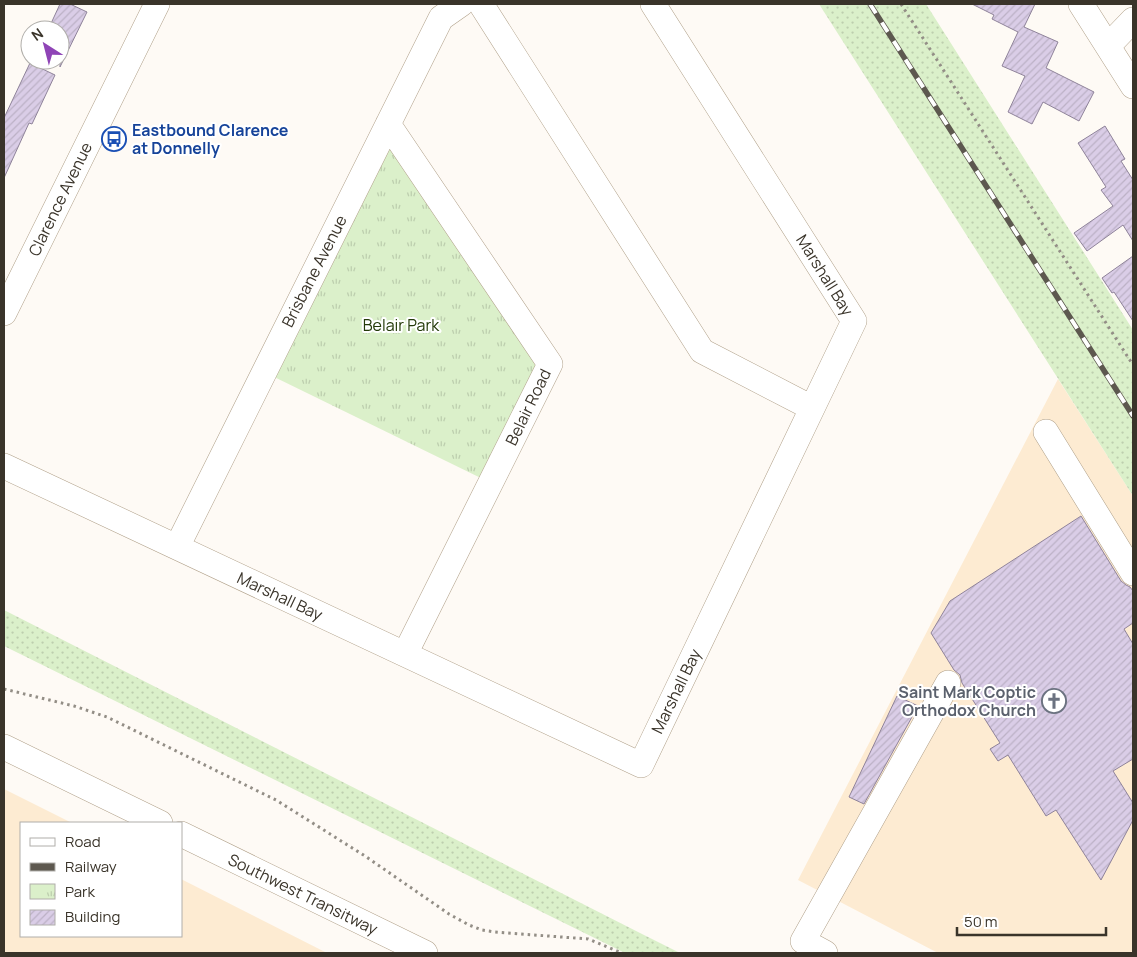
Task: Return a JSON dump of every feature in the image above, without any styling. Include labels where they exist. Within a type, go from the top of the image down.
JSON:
[{"type":"street","name":"Clarence Avenue","points":[[4,313],[157,4]]},
{"type":"street","name":"Brisbane Avenue","points":[[177,547],[441,18],[461,4]]},
{"type":"street","points":[[481,4],[702,351],[812,408]]},
{"type":"street","name":"Marshall Bay","points":[[4,466],[641,765],[854,321],[653,4]]},
{"type":"street","points":[[1081,4],[1133,86]]},
{"type":"street","points":[[1108,46],[1133,20]]},
{"type":"street","name":"Belair Road","points":[[388,124],[550,364],[405,654]]},
{"type":"street","points":[[1046,432],[1133,573]]},
{"type":"street","points":[[825,953],[802,941],[948,683]]},
{"type":"street","points":[[4,747],[158,822]]},
{"type":"street","name":"Southwest Transitway","points":[[182,834],[424,953]]},
{"type":"path","points":[[901,4],[1133,365]]},
{"type":"path","points":[[4,690],[74,706],[107,717],[276,800],[365,856],[449,914],[469,925],[495,932],[588,939],[602,943],[622,953]]},
{"type":"shaded area","points":[[1058,379],[1133,496],[1133,953],[938,953],[798,880]]},
{"type":"shaded area","points":[[4,789],[70,822],[20,822],[20,937],[182,937],[182,880],[327,953],[4,953]]},
{"type":"green space","points":[[819,4],[926,4],[1133,330],[1133,496]]},
{"type":"green space","name":"Belair Park","points":[[388,124],[550,364],[491,483],[264,372]]},
{"type":"green space","points":[[4,610],[680,953],[625,953],[4,646]]},
{"type":"building","points":[[60,4],[70,4],[87,12],[70,47],[70,20],[53,20]]},
{"type":"building","points":[[972,4],[1035,4],[1024,27],[1058,42],[1046,68],[1094,92],[1079,121],[1043,102],[1032,124],[1008,112],[1025,76],[1002,66],[1018,32],[992,19],[994,15]]},
{"type":"building","points":[[27,70],[45,70],[55,75],[32,124],[29,123],[4,178],[4,118]]},
{"type":"building","points":[[1105,126],[1125,159],[1121,161],[1133,180],[1133,241],[1123,225],[1087,251],[1074,233],[1113,206],[1101,190],[1106,187],[1078,143]]},
{"type":"building","points":[[1133,256],[1133,321],[1114,292],[1112,293],[1102,278]]},
{"type":"building","name":"Saint Mark Coptic Orthodox Church","points":[[1081,516],[1121,581],[1133,591],[1133,623],[1124,629],[1133,644],[1133,759],[1113,771],[1133,803],[1133,820],[1101,880],[1056,810],[1046,816],[1008,755],[998,761],[990,749],[1000,743],[962,683],[960,675],[954,670],[931,633],[950,601]]},
{"type":"building","points":[[897,696],[918,706],[864,804],[849,797]]},
{"type":"railway","points":[[870,4],[1133,416]]},
{"type":"place","name":"Eastbound Clarence at Donnelly","points":[[114,139]]},
{"type":"place","name":"Saint Mark Coptic Orthodox Church","points":[[1054,701]]}]
